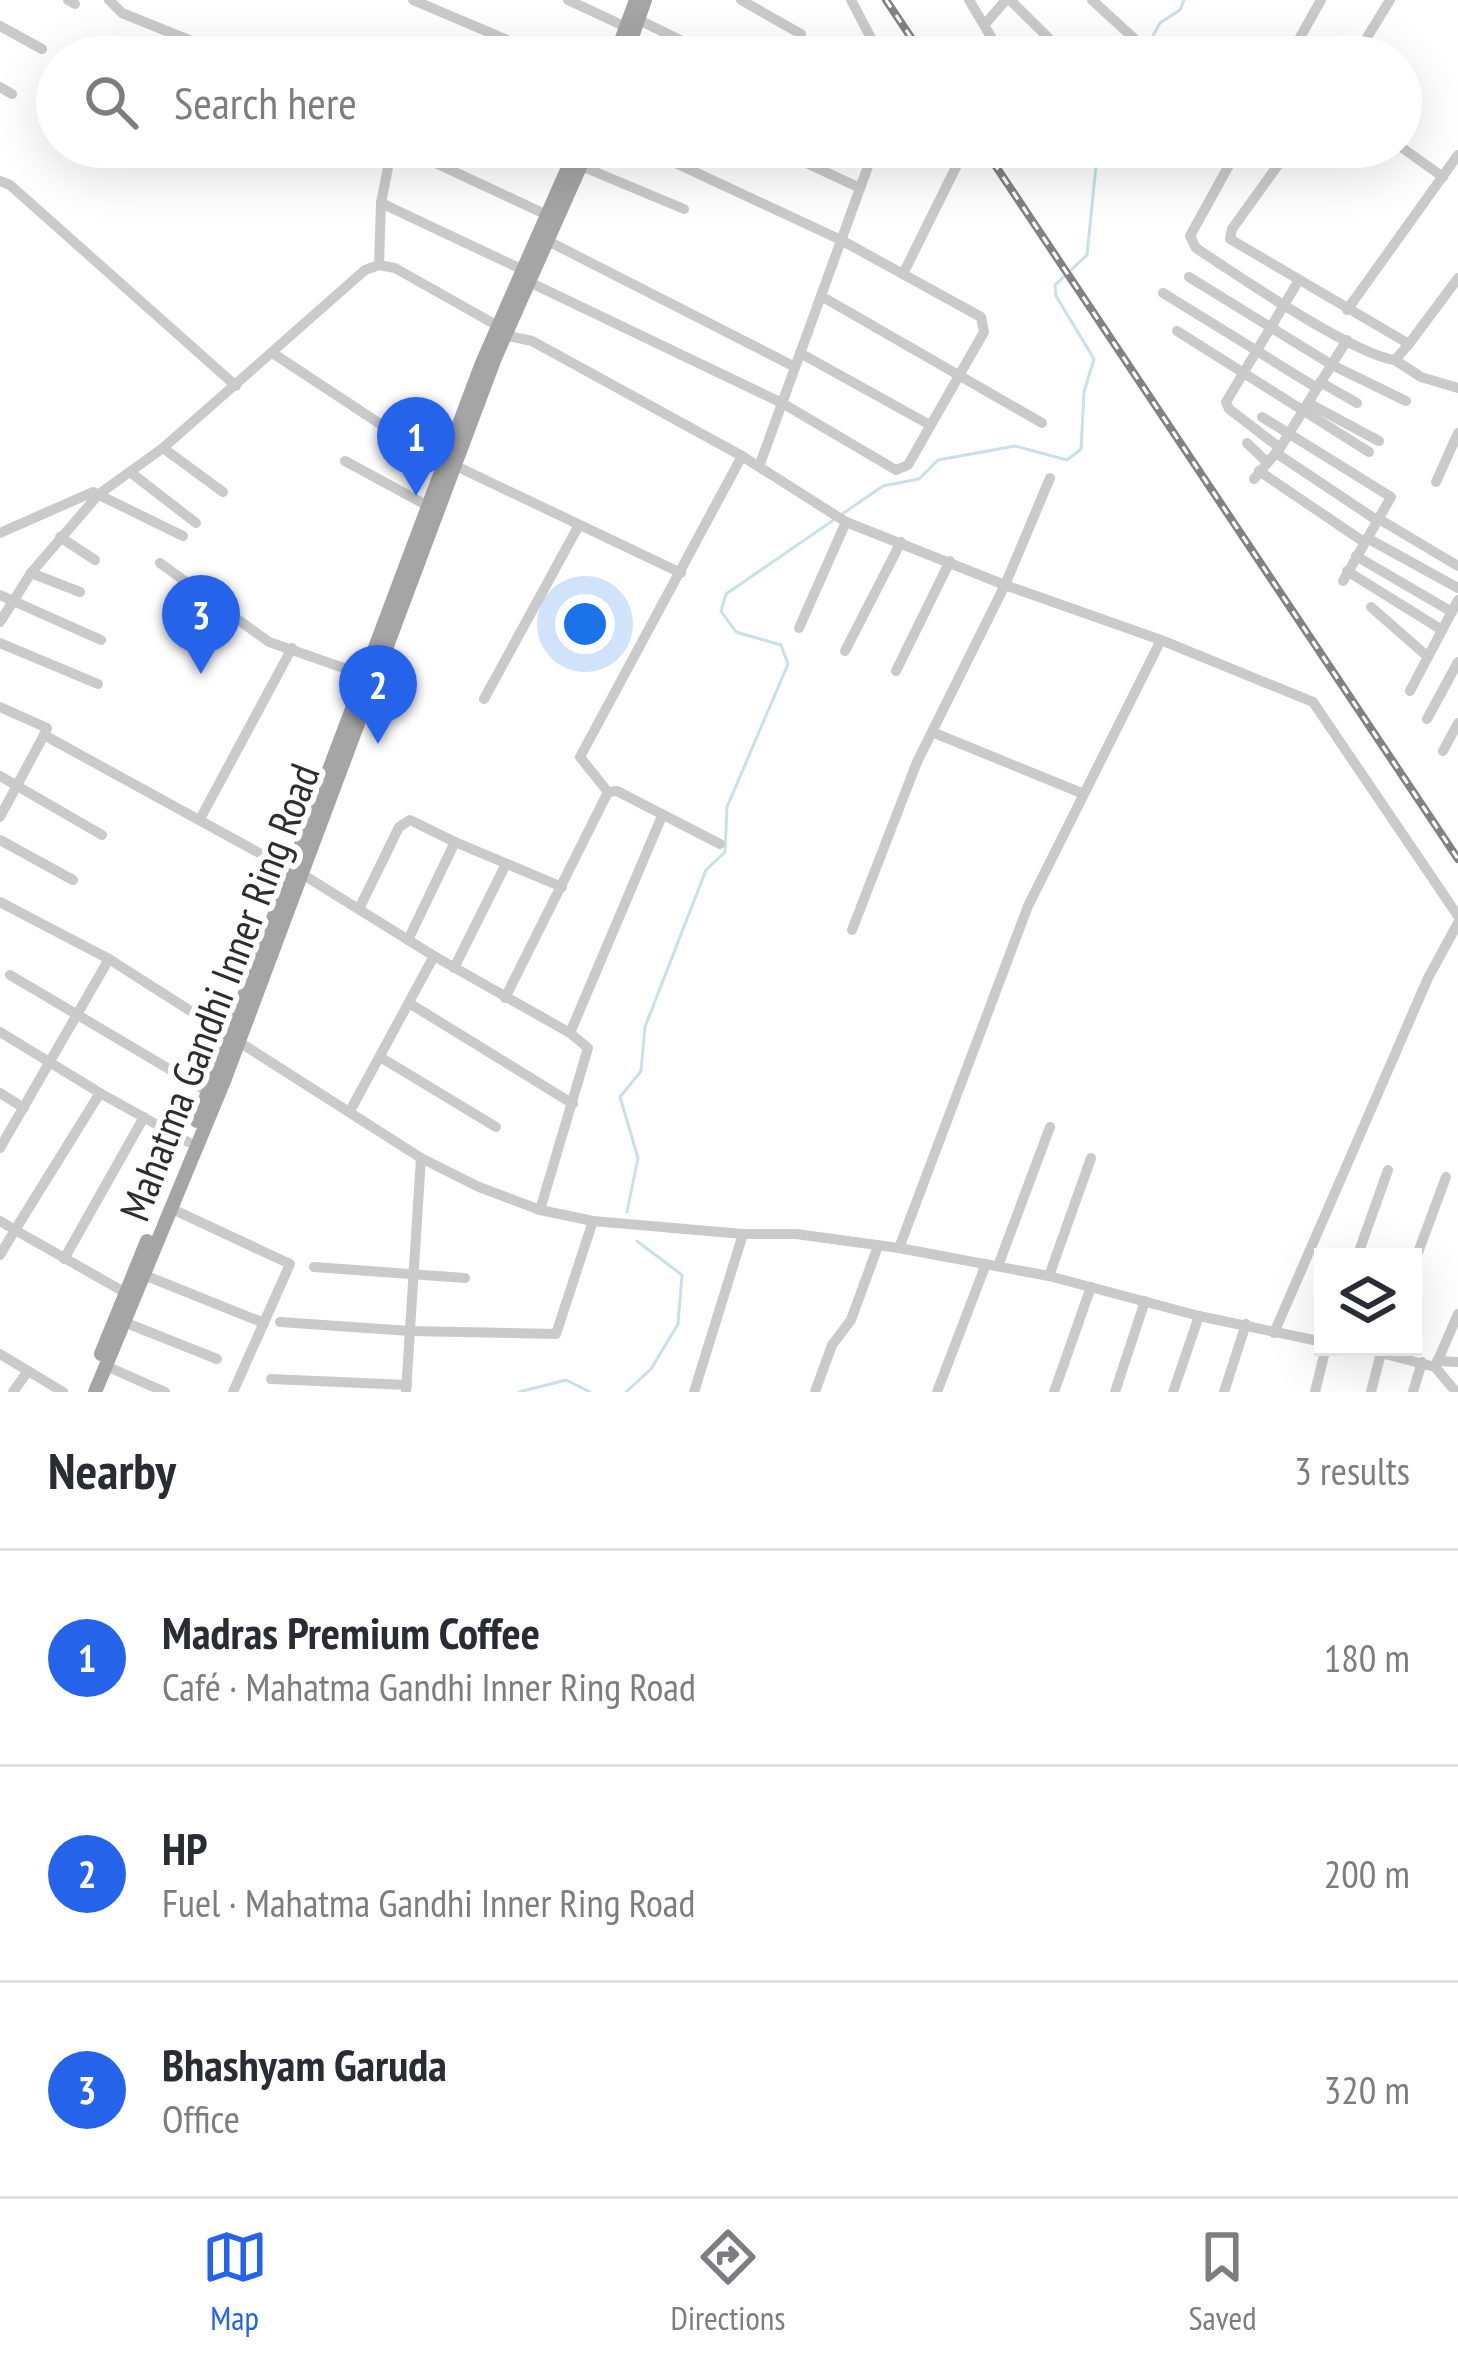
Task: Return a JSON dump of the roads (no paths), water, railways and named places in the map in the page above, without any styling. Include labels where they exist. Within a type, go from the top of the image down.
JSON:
[{"type":"main road","points":[[630,36],[636,0]]},
{"type":"main road","points":[[626,36],[646,0]]},
{"type":"main road","name":"Mahatma Gandhi Inner Ring Road","points":[[95,1392],[170,1208],[500,330],[547,214],[574,168]]},
{"type":"main road","name":"Mahatma Gandhi Inner Ring Road","points":[[524,275],[546,241],[575,168]]},
{"type":"main road","name":"Mahatma Gandhi Inner Ring Road","points":[[297,873],[364,675],[428,506],[450,466]]},
{"type":"main road","name":"Mahatma Gandhi Inner Ring Road","points":[[86,1392],[234,1039]]},
{"type":"street","points":[[109,0],[122,13],[179,36]]},
{"type":"street","points":[[413,0],[498,36]]},
{"type":"street","points":[[568,0],[664,36]]},
{"type":"street","points":[[742,0],[801,34]]},
{"type":"street","points":[[851,0],[870,36]]},
{"type":"street","points":[[969,0],[992,36]]},
{"type":"street","points":[[985,24],[1008,0],[1046,36]]},
{"type":"street","points":[[1092,0],[1131,36]]},
{"type":"street","points":[[1301,36],[1321,0]]},
{"type":"street","points":[[1368,36],[1390,0]]},
{"type":"street","points":[[0,26],[36,47]]},
{"type":"street","points":[[1347,310],[1458,155]]},
{"type":"street","points":[[1422,162],[1443,177]]},
{"type":"street","points":[[379,265],[381,203],[388,168]]},
{"type":"street","points":[[447,168],[547,214]]},
{"type":"street","points":[[583,168],[684,209]]},
{"type":"street","points":[[381,203],[782,403],[896,470],[908,465],[984,332],[982,317],[841,241],[686,168]]},
{"type":"street","points":[[817,168],[860,188]]},
{"type":"street","points":[[760,464],[867,168]]},
{"type":"street","points":[[903,274],[956,168]]},
{"type":"street","points":[[1227,168],[1191,242],[1347,340],[1395,360],[1420,377],[1458,388]]},
{"type":"street","points":[[1276,168],[1228,237],[1409,344]]},
{"type":"street","points":[[0,181],[236,386]]},
{"type":"street","points":[[546,241],[795,367]]},
{"type":"street","points":[[1,619],[60,537],[99,494],[164,448],[365,270],[379,265],[395,268],[500,330],[532,341],[760,464],[839,517],[1313,702],[1458,920],[1274,1333]]},
{"type":"street","points":[[1189,278],[1332,364],[1406,401]]},
{"type":"street","points":[[1395,360],[1458,278]]},
{"type":"street","points":[[1299,280],[1226,406],[1267,463],[1322,483],[1458,566]]},
{"type":"street","points":[[1163,293],[1256,350],[1357,403]]},
{"type":"street","points":[[821,296],[1042,423]]},
{"type":"street","points":[[1177,332],[1305,407],[1378,441]]},
{"type":"street","points":[[1267,463],[1347,340]]},
{"type":"street","points":[[800,353],[930,425]]},
{"type":"street","points":[[274,354],[450,466],[681,573]]},
{"type":"street","points":[[1305,407],[1369,452]]},
{"type":"street","points":[[1262,417],[1390,494],[1345,576],[1442,630]]},
{"type":"street","points":[[1436,482],[1458,433]]},
{"type":"street","points":[[1247,443],[1309,507],[1458,588]]},
{"type":"street","points":[[164,448],[223,492]]},
{"type":"street","points":[[608,792],[580,757],[742,456]]},
{"type":"street","points":[[345,460],[428,506]]},
{"type":"street","points":[[130,472],[196,523]]},
{"type":"street","points":[[852,930],[932,732],[1005,585],[1050,478]]},
{"type":"street","points":[[1309,507],[1322,483]]},
{"type":"street","points":[[0,533],[93,492],[183,536]]},
{"type":"street","points":[[799,628],[839,517]]},
{"type":"street","points":[[484,698],[579,525]]},
{"type":"street","points":[[60,537],[95,560]]},
{"type":"street","points":[[845,651],[901,542]]},
{"type":"street","points":[[1357,556],[1455,606],[1410,691]]},
{"type":"street","points":[[896,671],[950,561]]},
{"type":"street","points":[[160,563],[269,642],[364,675]]},
{"type":"street","points":[[31,574],[80,592]]},
{"type":"street","points":[[0,595],[101,640]]},
{"type":"street","points":[[1371,607],[1428,657]]},
{"type":"street","points":[[898,1248],[1028,907],[1161,640]]},
{"type":"street","points":[[0,643],[98,684]]},
{"type":"street","points":[[200,819],[292,649]]},
{"type":"street","points":[[1427,719],[1458,662]]},
{"type":"street","points":[[0,706],[47,728],[0,817]]},
{"type":"street","points":[[1443,751],[1458,724]]},
{"type":"street","points":[[932,732],[1084,794]]},
{"type":"street","points":[[44,735],[297,873],[588,1048],[541,1210]]},
{"type":"street","points":[[0,776],[103,835]]},
{"type":"street","points":[[608,792],[617,791],[720,844]]},
{"type":"street","points":[[505,998],[608,792]]},
{"type":"street","points":[[570,1033],[662,816]]},
{"type":"street","points":[[358,909],[399,827],[410,820],[562,887]]},
{"type":"street","points":[[0,840],[73,880]]},
{"type":"street","points":[[409,940],[455,842]]},
{"type":"street","points":[[454,968],[506,864]]},
{"type":"street","points":[[2,908],[110,959],[421,1158],[478,1187],[541,1210],[593,1221],[796,1234],[898,1248],[1048,1276],[1314,1342]]},
{"type":"street","points":[[350,1111],[434,956]]},
{"type":"street","points":[[0,1148],[110,959]]},
{"type":"street","points":[[10,975],[208,1092]]},
{"type":"street","points":[[409,1003],[573,1103]]},
{"type":"street","points":[[0,1032],[188,1142]]},
{"type":"street","points":[[380,1058],[496,1127]]},
{"type":"street","points":[[0,1093],[24,1108]]},
{"type":"street","points":[[0,1255],[100,1093]]},
{"type":"street","points":[[64,1259],[144,1118]]},
{"type":"street","points":[[937,1392],[1050,1127]]},
{"type":"street","points":[[271,1379],[406,1388],[421,1158]]},
{"type":"street","points":[[1048,1276],[1091,1158]]},
{"type":"street","points":[[1361,1248],[1388,1170]]},
{"type":"street","points":[[1419,1248],[1446,1177]]},
{"type":"street","points":[[170,1208],[290,1264],[233,1392]]},
{"type":"street","points":[[0,1221],[126,1292]]},
{"type":"street","points":[[280,1322],[556,1334],[593,1221]]},
{"type":"street","points":[[694,1392],[743,1234]]},
{"type":"street","points":[[815,1392],[829,1352],[851,1320],[878,1246]]},
{"type":"street","points":[[314,1267],[465,1278]]},
{"type":"street","points":[[144,1275],[264,1323]]},
{"type":"street","points":[[1054,1392],[1090,1287]]},
{"type":"street","points":[[1115,1392],[1145,1301]]},
{"type":"street","points":[[1413,1392],[1458,1314]]},
{"type":"street","points":[[1172,1392],[1199,1316]]},
{"type":"street","points":[[124,1322],[217,1359]]},
{"type":"street","points":[[1224,1392],[1246,1324]]},
{"type":"street","points":[[0,1354],[63,1392]]},
{"type":"street","points":[[1315,1392],[1322,1356]]},
{"type":"street","points":[[1370,1392],[1380,1356]]},
{"type":"street","points":[[1406,1356],[1431,1363],[1458,1362]]},
{"type":"street","points":[[1431,1363],[1456,1392]]},
{"type":"street","points":[[106,1366],[165,1392]]},
{"type":"street","points":[[13,1392],[28,1371]]},
{"type":"waterway","points":[[1153,36],[1184,0]]},
{"type":"waterway","points":[[627,1212],[638,1158],[620,1097],[641,1071],[645,1027],[706,870],[725,852],[727,807],[788,664],[781,645],[736,632],[721,611],[726,594],[883,486],[919,479],[938,460],[1015,446],[1067,460],[1081,449],[1084,392],[1094,359],[1056,296],[1055,285],[1087,255],[1096,168]]},
{"type":"waterway","points":[[626,1392],[651,1369],[678,1324],[682,1275],[637,1241]]},
{"type":"waterway","points":[[519,1392],[566,1380],[590,1392]]},
{"type":"railway","points":[[886,0],[910,36]]},
{"type":"railway","points":[[997,168],[1458,859]]},
{"type":"place","name":"Madras Premium Coffee","points":[[416,496]]},
{"type":"place","name":"Bhashyam Garuda","points":[[201,674]]},
{"type":"place","name":"HP","points":[[378,744]]}]
